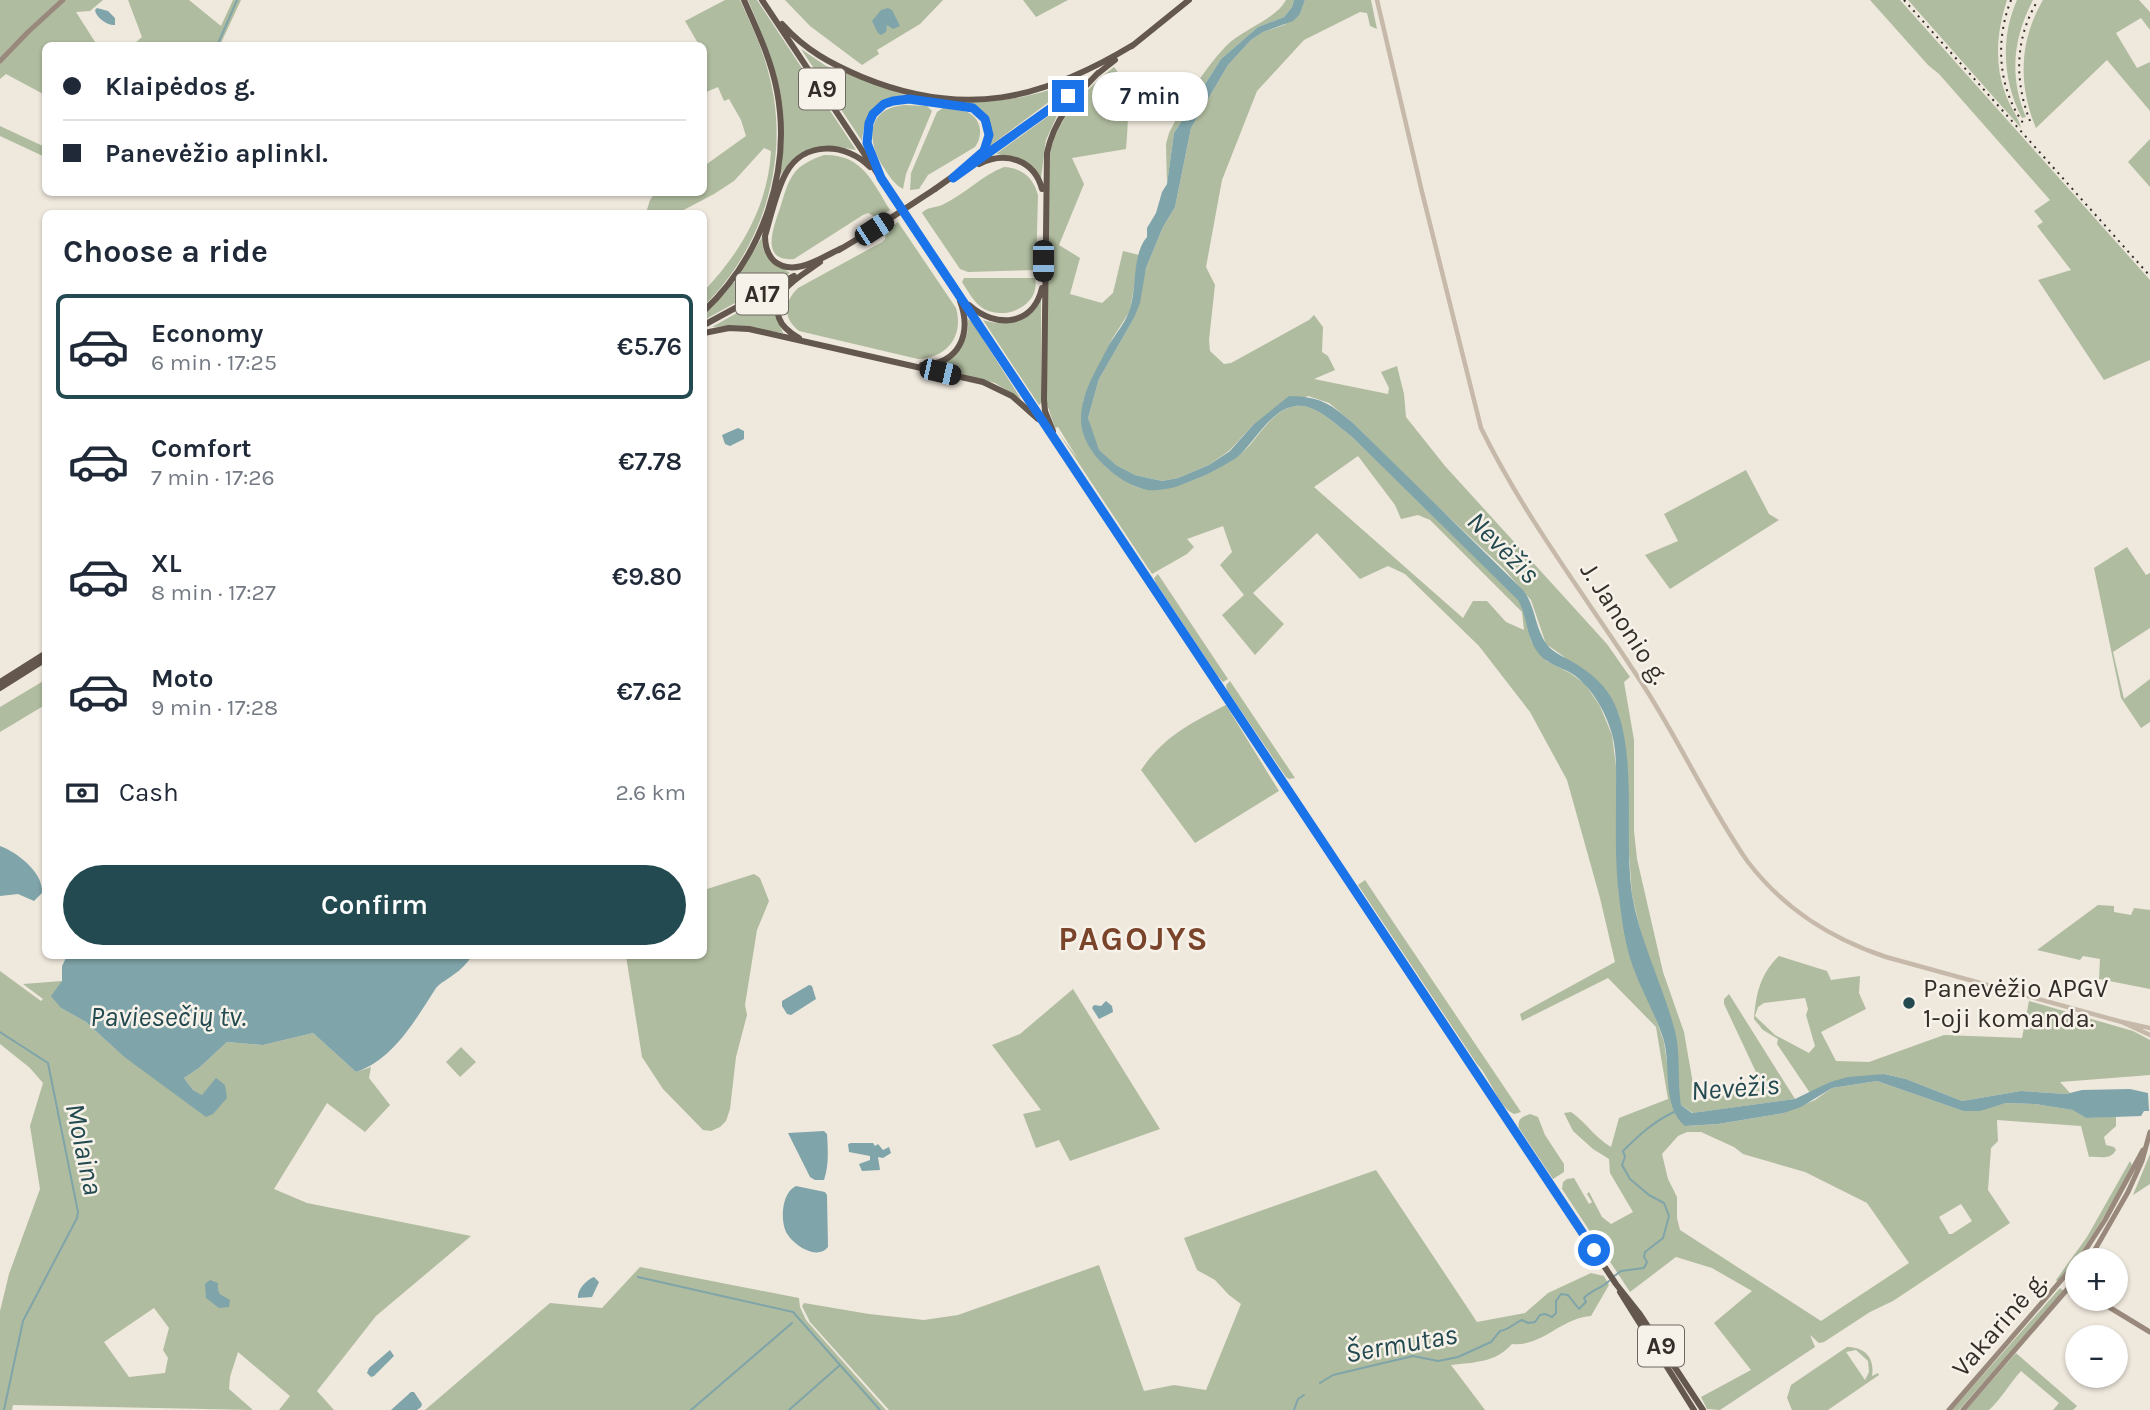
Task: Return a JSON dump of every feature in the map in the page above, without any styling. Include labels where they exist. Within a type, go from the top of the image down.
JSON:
[{"type":"highway","points":[[707,308],[733,279],[756,240],[770,205],[779,166],[781,129],[777,91],[767,55],[744,0]]},
{"type":"highway","points":[[762,0],[795,39],[821,58],[872,81],[928,97],[981,100],[1033,92],[1080,75],[1133,45]]},
{"type":"highway","name":"A9","points":[[762,0],[1616,1284],[1703,1410]]},
{"type":"highway","name":"A17","points":[[707,323],[820,262],[953,178],[1098,73],[1189,0]]},
{"type":"highway","points":[[1061,449],[1047,417],[1044,400],[1045,163],[1049,141],[1058,120],[1098,73]]},
{"type":"highway","points":[[881,178],[867,143],[869,123],[873,114],[884,104],[909,99],[973,108],[985,119],[989,135],[984,151],[953,178]]},
{"type":"highway","points":[[842,248],[796,268],[782,266],[771,257],[765,245],[765,236],[786,173],[796,161],[809,153],[830,148],[855,154],[881,178]]},
{"type":"highway","points":[[953,178],[989,159],[1007,157],[1022,162],[1034,172],[1041,183],[1043,198],[1042,282],[1036,303],[1021,317],[1002,321],[979,314],[961,298]]},
{"type":"highway","points":[[820,262],[788,285],[781,295],[778,311],[786,329],[799,338],[916,364],[930,365],[942,361],[961,343],[965,318],[953,286]]},
{"type":"highway","points":[[707,332],[729,328],[762,332],[983,382],[1019,401],[1049,431]]},
{"type":"highway","points":[[0,682],[42,656]]},
{"type":"highway","points":[[0,688],[42,662]]},
{"type":"highway","name":"A9","points":[[1616,1284],[1634,1318],[1694,1410]]},
{"type":"main road","points":[[0,61],[64,0]]},
{"type":"main road","name":"Vakarinė g.","points":[[2096,1248],[2128,1192],[2142,1161],[2150,1132]]},
{"type":"main road","name":"Vakarinė g.","points":[[2087,1248],[2145,1147]]},
{"type":"main road","name":"Vakarinė g.","points":[[1950,1410],[2064,1279]]},
{"type":"main road","name":"Vakarinė g.","points":[[1963,1410],[2065,1298]]},
{"type":"main road","points":[[2115,1311],[2150,1332]]},
{"type":"street","name":"J. Janonio g.","points":[[1377,0],[1481,428],[1498,463],[1645,688],[1748,862],[1786,904],[1819,927],[1853,945],[1886,957],[2122,1023],[2150,1028]]},
{"type":"street","name":"J. Janonio g.","points":[[2122,1023],[2150,1035]]},
{"type":"green space","points":[[0,0],[103,0],[90,11],[76,12],[95,42],[42,42],[42,93],[6,74],[0,79]]},
{"type":"green space","points":[[128,0],[189,0],[221,26],[233,0],[241,0],[221,42],[136,42],[142,37]]},
{"type":"green space","points":[[725,0],[740,0],[760,46],[775,106],[777,137],[774,169],[757,229],[743,257],[707,303],[707,288],[741,244],[758,209],[769,171],[771,151],[764,148],[734,181],[684,210],[647,210],[653,196],[707,196],[707,164],[746,136],[741,120],[729,99],[724,101],[718,87],[707,92],[707,42],[697,42],[685,21]]},
{"type":"green space","points":[[748,0],[757,0],[856,150],[813,148],[796,157],[780,176],[783,128],[778,85]]},
{"type":"green space","points":[[785,0],[943,0],[920,24],[877,50],[879,54],[862,65],[810,26]]},
{"type":"green space","points":[[1023,0],[1068,0],[1036,17]]},
{"type":"green space","points":[[1286,0],[1294,0],[1284,17],[1258,27],[1221,59],[1174,133],[1167,184],[1166,144],[1169,133],[1194,88],[1226,46],[1267,19]]},
{"type":"green space","points":[[1305,0],[1371,0],[1377,29],[1370,26],[1367,13],[1360,12],[1304,40],[1257,91],[1222,180],[1206,267],[1215,285],[1210,351],[1224,364],[1231,363],[1314,315],[1323,327],[1322,352],[1328,356],[1335,370],[1314,379],[1388,394],[1389,388],[1381,372],[1397,366],[1406,417],[1445,466],[1607,644],[1630,677],[1624,682],[1634,740],[1634,831],[1637,859],[1663,972],[1684,1032],[1696,1101],[1763,1087],[1724,1004],[1724,999],[1729,994],[1795,1099],[1693,1113],[1681,1105],[1632,895],[1619,714],[1563,656],[1546,644],[1531,600],[1504,569],[1352,422],[1329,403],[1308,396],[1253,425],[1230,450],[1209,465],[1178,478],[1162,481],[1135,475],[1116,465],[1099,451],[1088,418],[1099,379],[1134,318],[1146,268],[1163,227],[1175,207],[1191,128],[1228,65],[1251,40],[1263,32],[1284,25],[1300,14]]},
{"type":"green space","points":[[1870,0],[1900,0],[2150,280],[2150,360],[2104,380],[2038,280],[2071,270],[2037,226],[2043,222],[2034,211],[2050,200]]},
{"type":"green space","points":[[1908,0],[2007,0],[1999,35],[1999,70],[2005,93],[2021,128]]},
{"type":"green space","points":[[2017,0],[2033,0],[2021,29],[2016,58],[2017,87],[2026,117],[2022,118],[2011,90],[2006,60],[2008,29]]},
{"type":"green space","points":[[2043,0],[2139,0],[2150,12],[2150,30],[2141,18],[2116,33],[2137,68],[2150,62],[2150,111],[2107,60],[2036,128],[2026,96],[2024,63],[2029,31]]},
{"type":"green space","points":[[801,49],[826,66],[907,96],[888,100],[874,109],[863,131],[862,141]]},
{"type":"green space","points":[[1114,67],[1124,85],[1128,106],[1126,149],[1072,158],[1084,184],[1059,245],[1080,258],[1070,294],[1102,303],[1113,293],[1123,251],[1139,255],[1130,311],[1112,339],[1083,401],[1098,458],[1113,472],[1138,487],[1152,490],[1176,486],[1216,469],[1240,455],[1281,412],[1296,406],[1311,408],[1351,436],[1519,600],[1525,611],[1531,641],[1546,661],[1585,684],[1600,706],[1612,735],[1616,767],[1618,887],[1623,924],[1664,1042],[1668,1069],[1686,1126],[1718,1124],[1784,1113],[1815,1100],[1832,1088],[1877,1081],[1963,1111],[1980,1110],[2006,1103],[2074,1110],[2086,1118],[2116,1116],[2116,1126],[2104,1137],[2106,1145],[2116,1150],[2114,1153],[2107,1157],[2089,1157],[2081,1126],[1997,1120],[1998,1141],[1991,1148],[1988,1190],[2010,1223],[1893,1301],[1870,1312],[1824,1342],[1819,1343],[1810,1335],[1815,1347],[1720,1410],[1707,1409],[1701,1397],[1751,1370],[1714,1323],[1752,1291],[1712,1268],[1676,1257],[1630,1292],[1562,1189],[1563,1182],[1574,1178],[1589,1204],[1592,1202],[1587,1194],[1589,1192],[1602,1217],[1611,1224],[1633,1212],[1610,1173],[1609,1159],[1573,1131],[1564,1113],[1571,1112],[1611,1147],[1619,1118],[1668,1099],[1656,1027],[1608,978],[1522,1021],[1520,1014],[1615,962],[1567,780],[1530,712],[1479,646],[1405,574],[1388,566],[1360,579],[1317,533],[1253,593],[1284,624],[1255,655],[1222,615],[1244,595],[1220,565],[1232,552],[1223,526],[1187,539],[1194,547],[1187,554],[1152,574],[1058,432],[1078,459],[1058,427],[1055,428],[1046,401],[1049,159],[1052,144],[1064,119],[1081,97]],"holes":[[[1358,456],[1395,505],[1401,519],[1418,515],[1430,520],[1522,612],[1524,630],[1506,622],[1487,601],[1473,601],[1463,618],[1314,487]],[[1687,1132],[1701,1132],[1743,1154],[1805,1172],[1867,1203],[1909,1263],[1821,1321],[1680,1230],[1677,1197],[1668,1179],[1662,1154],[1678,1136]],[[1961,1204],[1972,1221],[1949,1234],[1939,1217]]]},
{"type":"green space","points":[[1085,75],[990,146],[986,121],[978,110],[967,102],[1028,96]]},
{"type":"green space","points":[[905,105],[927,106],[932,111],[906,174],[903,189],[895,183],[878,158],[872,137],[876,119],[883,112]]},
{"type":"green space","points":[[1061,107],[1046,140],[1041,178],[1022,161],[996,154]]},
{"type":"green space","points":[[943,108],[972,115],[980,127],[978,142],[975,147],[928,175],[919,189],[910,190],[911,173],[937,112]]},
{"type":"green space","points":[[0,126],[42,146],[42,156],[0,136]]},
{"type":"green space","points":[[2150,139],[2150,187],[2128,162]]},
{"type":"green space","points":[[824,155],[848,159],[857,164],[890,210],[877,218],[868,213],[863,215],[794,259],[776,255],[773,249],[773,233],[788,185],[801,166]]},
{"type":"green space","points":[[1004,167],[1016,169],[1026,175],[1038,195],[1036,270],[968,272],[960,269],[922,213],[950,201]]},
{"type":"green space","points":[[898,222],[956,308],[958,328],[951,344],[937,355],[918,359],[799,331],[790,321],[787,310],[790,299],[798,288],[882,242],[886,230]]},
{"type":"green space","points":[[762,237],[767,257],[790,273],[707,318],[707,313],[737,279]]},
{"type":"green space","points":[[964,278],[1035,278],[1035,288],[1033,296],[1020,308],[1011,312],[993,312],[984,309],[974,300],[962,282]]},
{"type":"green space","points":[[778,290],[774,309],[783,333],[739,326],[712,327]]},
{"type":"green space","points":[[1041,299],[1039,405],[983,320],[1000,323],[1016,320],[1029,312]]},
{"type":"green space","points":[[968,319],[1021,399],[995,383],[935,367],[963,343]]},
{"type":"green space","points":[[1746,470],[1769,514],[1779,520],[1670,589],[1645,555],[1678,541],[1664,514]]},
{"type":"green space","points":[[2127,547],[2146,575],[2150,573],[2150,628],[2113,652],[2124,699],[2150,679],[2150,722],[2141,728],[2121,698],[2094,568]]},
{"type":"green space","points":[[1158,574],[1228,679],[1223,682],[1217,675],[1156,583],[1154,578]]},
{"type":"green space","points":[[1230,681],[1295,778],[1286,777],[1227,690],[1226,685]]},
{"type":"green space","points":[[42,682],[42,707],[0,732],[0,707]]},
{"type":"green space","points":[[1226,705],[1279,791],[1195,843],[1141,770],[1169,739]]},
{"type":"green space","points":[[754,874],[760,878],[769,901],[757,930],[745,1005],[747,1015],[736,1057],[730,1109],[726,1121],[711,1131],[703,1130],[663,1089],[642,1057],[626,959],[707,959],[707,889]]},
{"type":"green space","points":[[1365,880],[1521,1112],[1514,1114],[1499,1099],[1358,885]]},
{"type":"green space","points":[[2098,905],[2114,906],[2114,912],[2131,915],[2134,908],[2150,910],[2150,989],[2099,979],[2100,959],[2083,956],[2080,960],[2037,950]]},
{"type":"green space","points":[[1779,956],[1827,971],[1831,980],[1860,976],[1859,993],[1866,1009],[1821,1032],[1836,1061],[1869,1062],[1944,1035],[2022,1038],[2029,1001],[2133,1031],[2150,1040],[2150,1075],[2060,1082],[2070,1093],[2066,1094],[2021,1091],[1962,1101],[1906,1079],[1884,1074],[1830,1082],[1810,1093],[1777,1044],[1778,1039],[1763,1030],[1754,1019],[1760,985]],"holes":[[[1805,998],[1808,1009],[1806,1015],[1815,1046],[1809,1053],[1775,1035],[1755,1016],[1758,1007],[1764,1003]]]},
{"type":"green space","points":[[0,971],[41,1001],[43,999],[23,984],[62,981],[61,1008],[86,1022],[123,1056],[202,1095],[193,1090],[184,1078],[227,1042],[263,1045],[313,1033],[356,1072],[371,1067],[369,1078],[390,1105],[365,1132],[327,1103],[274,1189],[307,1203],[471,1236],[376,1316],[317,1391],[334,1410],[279,1410],[290,1396],[238,1352],[229,1389],[253,1410],[13,1405],[12,1410],[0,1410],[0,1311],[9,1274],[40,1189],[30,1126],[43,1083],[30,1068],[0,1044]],"holes":[[[154,1308],[169,1328],[163,1350],[168,1358],[165,1373],[129,1377],[104,1342]]]},
{"type":"green space","points":[[1073,989],[1160,1129],[1070,1161],[1059,1140],[1036,1148],[1023,1114],[1041,1110],[992,1045],[1020,1034]]},
{"type":"green space","points":[[461,1047],[476,1062],[460,1077],[446,1062]]},
{"type":"green space","points":[[1530,1114],[1538,1117],[1545,1135],[1564,1164],[1564,1172],[1553,1179],[1519,1128],[1521,1119]]},
{"type":"green space","points":[[2150,1154],[2150,1184],[2133,1195]]},
{"type":"green space","points":[[2130,1161],[2132,1165],[2107,1211],[2083,1248],[2079,1248]]},
{"type":"green space","points":[[1376,1170],[1477,1322],[1525,1313],[1548,1293],[1591,1273],[1604,1276],[1609,1285],[1591,1316],[1570,1322],[1533,1341],[1512,1344],[1492,1358],[1451,1365],[1485,1410],[889,1410],[810,1322],[802,1306],[804,1303],[924,1320],[958,1315],[1099,1265],[1144,1391],[1174,1385],[1206,1390],[1241,1304],[1215,1280],[1197,1270],[1184,1238]]},
{"type":"green space","points":[[640,1267],[799,1298],[806,1320],[886,1410],[425,1410],[550,1303],[602,1308]]},
{"type":"green space","points":[[2065,1268],[2065,1273],[2058,1282],[2056,1280]]},
{"type":"green space","points":[[2060,1288],[2064,1291],[1959,1410],[1952,1410]]},
{"type":"green space","points":[[1847,1347],[1864,1351],[1872,1364],[1872,1376],[1878,1373],[1879,1375],[1828,1410],[1792,1410],[1787,1398],[1791,1385]],"holes":[[[1856,1350],[1868,1361],[1869,1372],[1865,1380],[1846,1352]]]},
{"type":"green space","points":[[2016,1353],[2077,1406],[2073,1410],[2053,1410],[2059,1403],[2021,1371],[1989,1410],[1966,1410]]},
{"type":"water","points":[[1294,0],[1305,0],[1300,14],[1293,21],[1263,32],[1251,40],[1228,65],[1191,128],[1175,207],[1163,227],[1146,268],[1140,303],[1099,379],[1088,418],[1099,450],[1116,465],[1135,475],[1162,481],[1178,478],[1209,465],[1230,451],[1253,425],[1289,396],[1316,399],[1330,405],[1352,422],[1523,590],[1544,641],[1557,653],[1594,677],[1606,690],[1619,715],[1627,758],[1632,895],[1640,930],[1675,1031],[1681,1105],[1692,1113],[1795,1099],[1830,1082],[1848,1077],[1884,1074],[1906,1079],[1962,1101],[2021,1091],[2066,1094],[2082,1090],[2130,1089],[2148,1093],[2149,1111],[2144,1111],[2141,1116],[2086,1118],[2073,1110],[2006,1103],[1980,1111],[1963,1111],[1877,1081],[1832,1088],[1801,1107],[1784,1113],[1718,1124],[1685,1126],[1673,1108],[1664,1041],[1633,967],[1625,938],[1617,876],[1616,763],[1612,734],[1601,708],[1585,685],[1571,673],[1539,654],[1529,635],[1518,600],[1351,436],[1311,408],[1296,406],[1278,413],[1236,458],[1208,474],[1171,488],[1147,490],[1136,487],[1113,473],[1094,454],[1083,432],[1081,420],[1084,400],[1095,372],[1130,309],[1139,252],[1167,184],[1174,133],[1221,59],[1258,27],[1284,17]]},
{"type":"water","points":[[97,8],[108,11],[115,18],[115,25],[100,19],[95,10]]},
{"type":"water","points":[[881,10],[892,10],[900,26],[893,29],[887,25],[886,32],[881,35],[872,21]]},
{"type":"water","points":[[738,428],[744,431],[744,439],[730,446],[725,444],[722,435]]},
{"type":"water","points":[[0,846],[21,858],[39,878],[42,893],[34,901],[18,894],[0,896]]},
{"type":"water","name":"Paviesečių tv.","points":[[66,959],[469,959],[436,988],[412,1025],[392,1048],[369,1066],[356,1072],[313,1033],[263,1045],[227,1042],[184,1078],[193,1090],[202,1095],[216,1078],[225,1085],[227,1098],[213,1114],[206,1117],[123,1056],[86,1022],[61,1008],[51,996],[62,981],[62,966]]},
{"type":"water","points":[[809,985],[812,986],[816,999],[791,1015],[787,1014],[782,1001]]},
{"type":"water","points":[[1106,1001],[1112,1006],[1113,1012],[1099,1019],[1092,1008],[1094,1005],[1101,1006]]},
{"type":"water","points":[[824,1131],[827,1134],[827,1169],[824,1180],[815,1180],[810,1177],[788,1133]]},
{"type":"water","points":[[873,1143],[875,1146],[878,1144],[883,1150],[889,1147],[891,1153],[883,1158],[878,1157],[880,1170],[862,1171],[859,1164],[870,1160],[870,1156],[849,1152],[848,1144]]},
{"type":"water","points":[[796,1186],[825,1192],[827,1195],[828,1247],[823,1251],[806,1250],[786,1232],[783,1206],[791,1189]]},
{"type":"water","points":[[594,1277],[599,1282],[592,1297],[578,1298],[583,1286]]},
{"type":"water","points":[[210,1280],[218,1283],[219,1293],[230,1300],[229,1307],[219,1308],[206,1298],[205,1284]]},
{"type":"water","points":[[390,1350],[394,1356],[371,1377],[367,1373],[369,1368]]},
{"type":"water","points":[[414,1392],[422,1404],[421,1407],[417,1410],[391,1410]]},
{"type":"waterway","points":[[219,42],[237,0]]},
{"type":"waterway","name":"Molaina","points":[[0,1032],[48,1063],[78,1212],[23,1321],[4,1410]]},
{"type":"waterway","name":"Šermutas","points":[[1613,1277],[1621,1271],[1644,1268],[1647,1262],[1645,1252],[1663,1238],[1669,1216],[1664,1203],[1649,1195],[1630,1179],[1622,1165],[1625,1157],[1623,1151],[1647,1129],[1674,1112]]},
{"type":"waterway","points":[[638,1277],[793,1312],[880,1410]]},
{"type":"waterway","name":"Šermutas","points":[[1320,1383],[1333,1375],[1413,1356],[1438,1361],[1458,1357],[1491,1342],[1500,1331],[1522,1320],[1535,1322],[1540,1315],[1545,1314],[1552,1317],[1556,1313],[1556,1301],[1561,1294],[1568,1295],[1579,1309],[1586,1302],[1584,1298],[1609,1281]]},
{"type":"waterway","points":[[691,1410],[792,1323]]},
{"type":"waterway","points":[[789,1410],[840,1365]]},
{"type":"waterway","name":"Šermutas","points":[[1294,1410],[1298,1399],[1304,1395]]},
{"type":"railway","points":[[1904,0],[2150,276]]},
{"type":"railway","points":[[2011,0],[2003,31],[2002,63],[2008,94],[2023,123]]},
{"type":"railway","points":[[2030,121],[2021,90],[2019,59],[2025,29],[2038,0]]},
{"type":"place","name":"Panevėžio APGV 1-oji komanda.","points":[[1909,1003]]},
{"type":"district","name":"PAGOJYS","points":[[1134,938]]},
{"type":"route","points":[[1068,96],[953,178],[984,151],[989,139],[985,119],[973,108],[960,104],[909,99],[888,102],[873,114],[866,131],[866,139],[881,178],[1594,1250]]},
{"type":"water label","name":"Nevėžis","points":[[1504,547]]},
{"type":"water label","name":"Nevėžis","points":[[1735,1087]]}]
